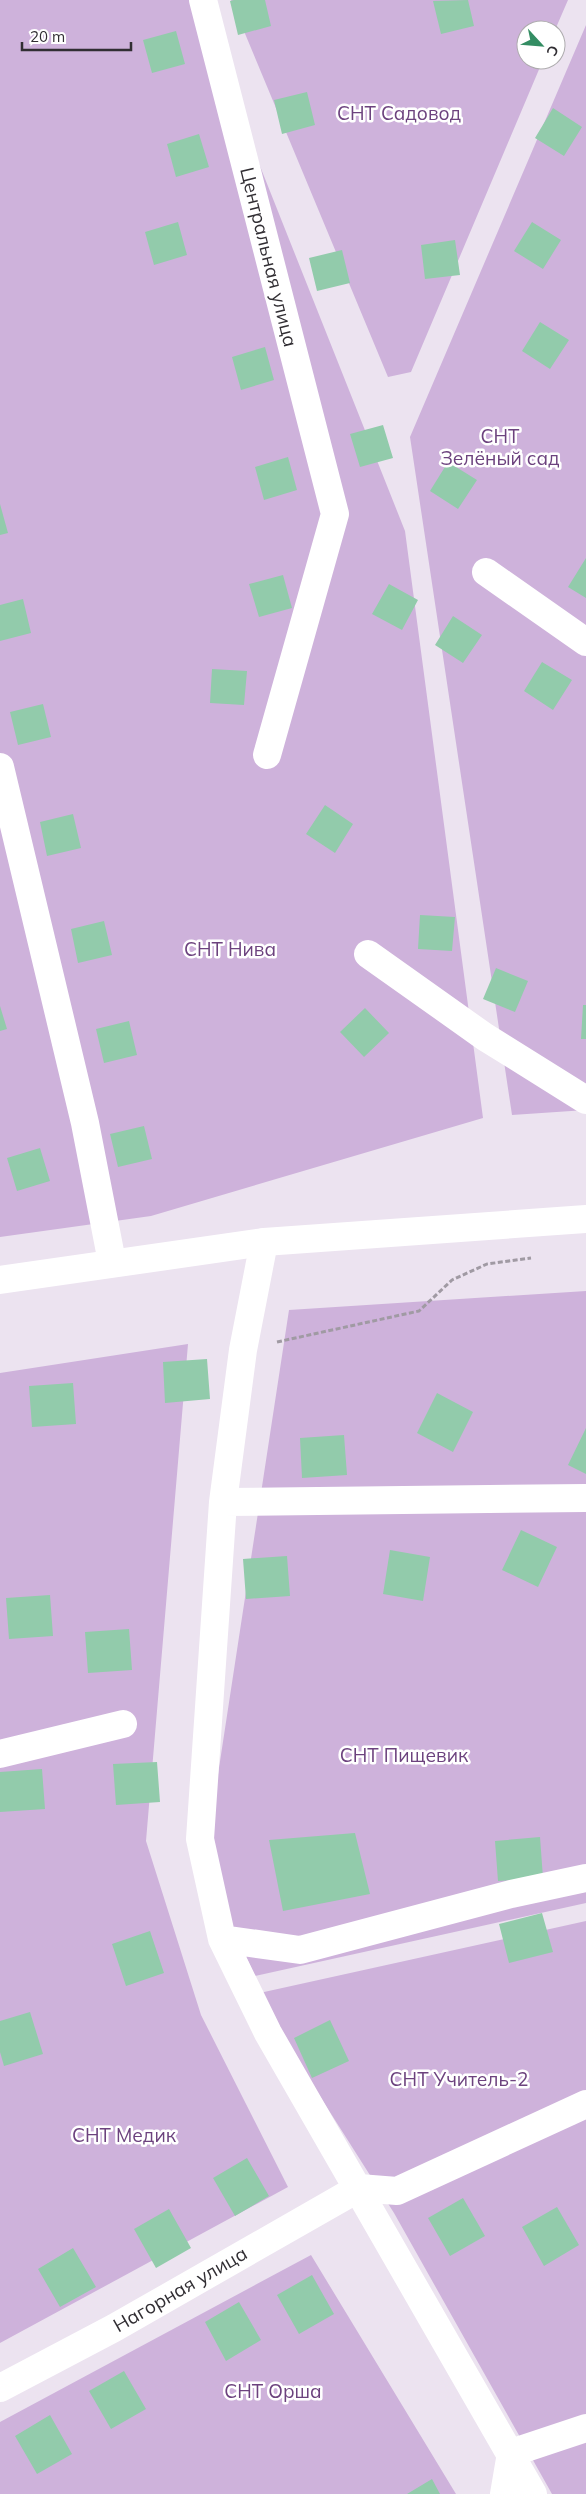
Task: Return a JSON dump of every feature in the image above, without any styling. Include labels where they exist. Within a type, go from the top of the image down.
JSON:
[{"type":"street","name":"Центральная улица","points":[[203,0],[335,514],[267,755]]},
{"type":"street","points":[[486,572],[586,642]]},
{"type":"street","points":[[0,766],[86,1123],[112,1262]]},
{"type":"street","points":[[368,954],[485,1037],[586,1100]]},
{"type":"street","points":[[0,1280],[112,1262],[264,1242],[586,1219]]},
{"type":"street","points":[[264,1242],[243,1350],[223,1502],[200,1839],[222,1939],[268,2033],[533,2494]]},
{"type":"street","points":[[223,1502],[586,1498]]},
{"type":"street","points":[[0,1754],[122,1724]]},
{"type":"street","points":[[222,1939],[300,1950],[511,1894],[586,1878]]},
{"type":"street","points":[[358,2188],[397,2191],[586,2104]]},
{"type":"street","name":"Нагорная улица","points":[[0,2388],[114,2328],[358,2188]]},
{"type":"street","points":[[511,2453],[586,2428]]},
{"type":"street","points":[[504,2494],[511,2453]]},
{"type":"path","points":[[243,1350],[419,1311],[452,1280],[487,1264],[537,1258]]},
{"type":"green space","name":"СНТ Нива","points":[[0,0],[194,0],[405,531],[483,1118],[151,1216],[0,1237]]},
{"type":"green space","name":"СНТ Садовод","points":[[231,0],[568,0],[559,20],[516,20],[516,70],[539,70],[411,372],[388,377]]},
{"type":"green space","name":"СНТ Зелёный сад","points":[[586,25],[586,1110],[512,1115],[410,437]]},
{"type":"green space","name":"СНТ Пищевик","points":[[586,1291],[586,1903],[255,1976],[204,1866],[289,1310]]},
{"type":"green space","name":"СНТ Медик","points":[[188,1344],[146,1841],[201,2015],[288,2187],[0,2343],[0,1373]]},
{"type":"green space","name":"СНТ Учитель-2","points":[[586,1921],[586,2494],[552,2494],[394,2213],[255,1994]]},
{"type":"green space","name":"СНТ Орша","points":[[311,2255],[456,2494],[0,2494],[0,2422]]},
{"type":"building","points":[[265,0],[271,26],[238,35],[230,1]]},
{"type":"building","points":[[468,0],[474,26],[441,34],[433,1]]},
{"type":"building","points":[[176,31],[185,64],[152,73],[143,40]]},
{"type":"building","points":[[307,92],[315,125],[282,134],[274,100]]},
{"type":"building","points":[[553,108],[582,127],[564,156],[535,138]]},
{"type":"building","points":[[199,134],[209,167],[176,177],[167,144]]},
{"type":"building","points":[[178,222],[187,255],[154,265],[145,232]]},
{"type":"building","points":[[532,222],[561,240],[543,269],[514,251]]},
{"type":"building","points":[[455,240],[460,275],[425,279],[421,245]]},
{"type":"building","points":[[342,250],[350,283],[317,291],[309,258]]},
{"type":"building","points":[[540,322],[569,340],[550,369],[522,351]]},
{"type":"building","points":[[265,347],[274,380],[241,390],[232,357]]},
{"type":"building","points":[[383,425],[393,458],[360,467],[350,434]]},
{"type":"building","points":[[288,457],[297,490],[264,500],[255,467]]},
{"type":"building","points":[[448,462],[477,480],[458,509],[430,491]]},
{"type":"building","points":[[0,504],[8,533],[0,535]]},
{"type":"building","points":[[586,558],[586,598],[568,587]]},
{"type":"building","points":[[283,575],[292,608],[259,617],[249,584]]},
{"type":"building","points":[[389,584],[418,600],[402,630],[372,614]]},
{"type":"building","points":[[23,599],[31,633],[0,641],[0,605]]},
{"type":"building","points":[[453,616],[482,635],[463,663],[435,645]]},
{"type":"building","points":[[542,662],[572,680],[553,710],[524,691]]},
{"type":"building","points":[[212,669],[247,671],[244,705],[210,703]]},
{"type":"building","points":[[43,704],[51,737],[18,745],[10,712]]},
{"type":"building","points":[[325,805],[353,824],[335,853],[306,834]]},
{"type":"building","points":[[73,814],[81,848],[47,856],[40,822]]},
{"type":"building","points":[[420,915],[455,917],[452,951],[418,949]]},
{"type":"building","points":[[104,921],[112,955],[78,963],[71,929]]},
{"type":"building","points":[[496,968],[528,981],[515,1012],[483,999]]},
{"type":"building","points":[[583,1005],[586,1005],[586,1039],[581,1039]]},
{"type":"building","points":[[0,1006],[7,1029],[0,1031]]},
{"type":"building","points":[[365,1008],[389,1033],[364,1057],[340,1032]]},
{"type":"building","points":[[129,1021],[137,1055],[104,1063],[96,1029]]},
{"type":"building","points":[[144,1126],[152,1159],[118,1167],[110,1134]]},
{"type":"building","points":[[40,1148],[50,1181],[17,1191],[7,1158]]},
{"type":"building","points":[[207,1359],[210,1399],[165,1403],[163,1362]]},
{"type":"building","points":[[73,1383],[76,1424],[32,1427],[29,1386]]},
{"type":"building","points":[[437,1393],[473,1412],[453,1452],[417,1433]]},
{"type":"building","points":[[586,1428],[586,1474],[568,1465]]},
{"type":"building","points":[[344,1435],[347,1475],[302,1478],[300,1438]]},
{"type":"building","points":[[521,1530],[557,1547],[538,1587],[502,1570]]},
{"type":"building","points":[[390,1550],[430,1557],[423,1601],[383,1594]]},
{"type":"building","points":[[287,1556],[290,1596],[246,1599],[243,1559]]},
{"type":"building","points":[[50,1595],[53,1636],[9,1639],[6,1598]]},
{"type":"building","points":[[129,1629],[132,1670],[88,1673],[85,1632]]},
{"type":"building","points":[[157,1762],[160,1802],[116,1805],[113,1764]]},
{"type":"building","points":[[42,1769],[45,1809],[0,1812],[0,1772]]},
{"type":"building","points":[[355,1833],[370,1894],[283,1911],[269,1840]]},
{"type":"building","points":[[540,1837],[543,1878],[498,1881],[495,1841]]},
{"type":"building","points":[[542,1913],[553,1952],[509,1963],[499,1924]]},
{"type":"building","points":[[150,1931],[164,1973],[126,1986],[112,1944]]},
{"type":"building","points":[[30,2012],[43,2054],[4,2066],[0,2052],[0,2021]]},
{"type":"building","points":[[330,2020],[349,2061],[312,2078],[294,2038]]},
{"type":"building","points":[[247,2158],[269,2196],[235,2216],[213,2178]]},
{"type":"building","points":[[463,2198],[485,2236],[450,2256],[428,2218]]},
{"type":"building","points":[[557,2207],[579,2245],[544,2266],[522,2227]]},
{"type":"building","points":[[169,2209],[191,2248],[156,2268],[134,2229]]},
{"type":"building","points":[[73,2248],[96,2287],[60,2307],[38,2269]]},
{"type":"building","points":[[312,2275],[334,2314],[299,2334],[277,2295]]},
{"type":"building","points":[[239,2302],[261,2340],[226,2361],[205,2322]]},
{"type":"building","points":[[124,2371],[146,2409],[111,2429],[89,2391]]},
{"type":"building","points":[[50,2415],[72,2454],[37,2474],[15,2436]]},
{"type":"building","points":[[432,2479],[440,2494],[407,2494]]}]
